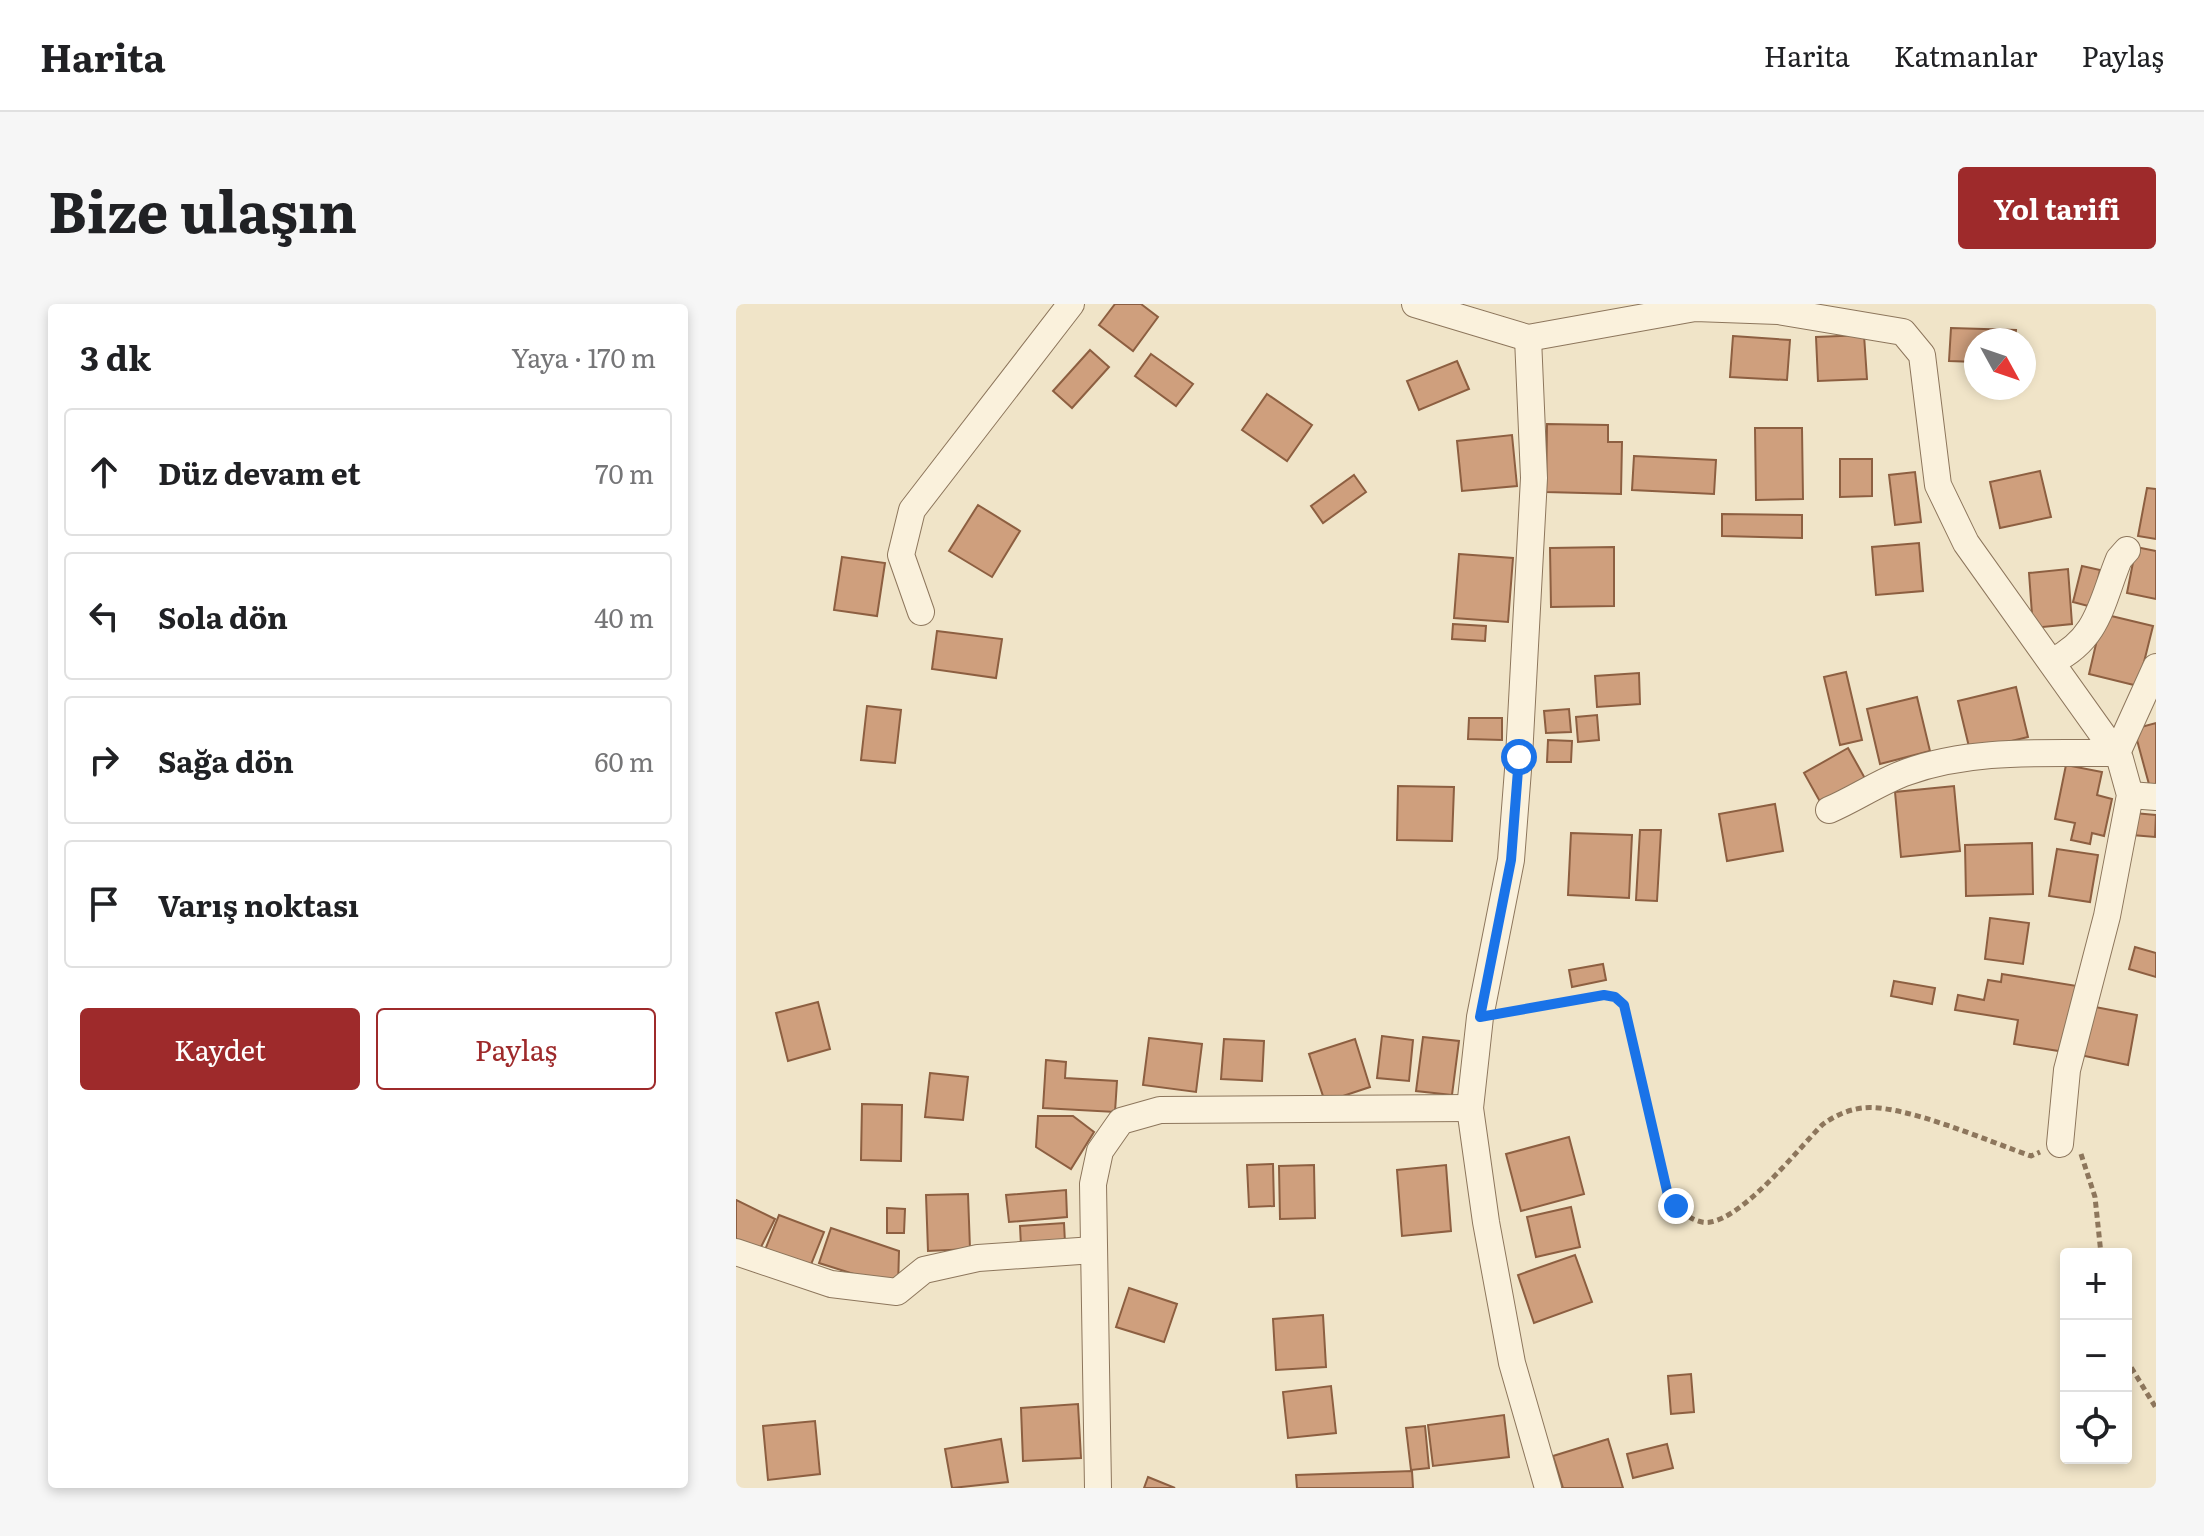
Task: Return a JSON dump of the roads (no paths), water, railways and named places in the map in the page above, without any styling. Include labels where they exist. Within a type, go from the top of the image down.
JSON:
[{"type":"street","points":[[921,612],[901,555],[912,510],[1071,304]]},
{"type":"street","points":[[1415,304],[1528,338],[1695,308],[1778,311],[1903,332],[1922,355],[1938,485],[1966,543],[2053,661],[2143,796],[2107,916],[2067,1070],[2060,1144]]},
{"type":"street","points":[[1528,338],[1534,478],[1519,757],[1511,860],[1480,1017],[1470,1108],[1486,1222],[1512,1363],[1548,1488]]},
{"type":"street","points":[[2053,661],[2070,653],[2094,628],[2119,559],[2127,550]]},
{"type":"street","points":[[2117,753],[2156,667]]},
{"type":"street","points":[[1829,810],[1903,773],[1939,762],[2011,754],[2117,753]]},
{"type":"street","points":[[1098,1488],[1093,1184],[1100,1151],[1121,1121],[1160,1110],[1470,1108]]},
{"type":"street","points":[[736,1252],[831,1284],[897,1292],[924,1270],[978,1258],[1094,1250]]}]
